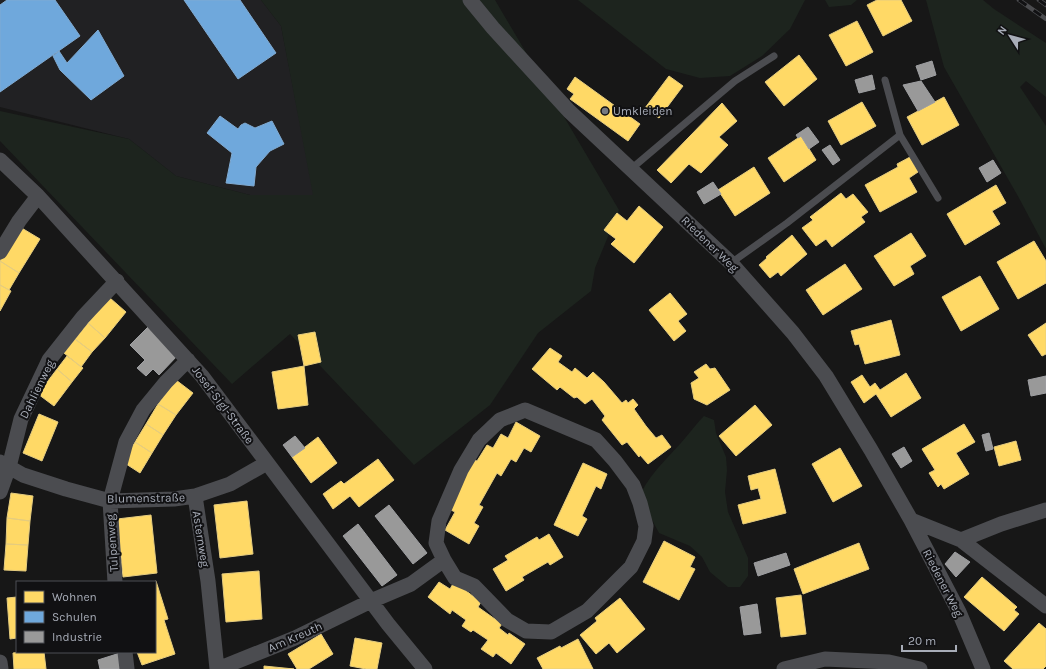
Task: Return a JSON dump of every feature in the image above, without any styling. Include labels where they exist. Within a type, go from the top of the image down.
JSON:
[{"type":"street","name":"Riedener Weg","points":[[470,0],[493,28],[569,111],[731,263],[793,333],[826,376],[911,520],[959,612],[983,669]]},
{"type":"street","name":"Josef-Sigl-Straße","points":[[0,160],[38,196],[202,376],[371,601],[425,669]]},
{"type":"street","points":[[0,252],[19,221],[38,196]]},
{"type":"street","name":"Dahlienweg","points":[[0,492],[4,465],[21,419],[49,360],[83,317],[117,281]]},
{"type":"street","name":"Tulpenweg","points":[[115,581],[110,501],[126,442],[143,410],[166,382],[188,360]]},
{"type":"street","points":[[525,410],[596,440],[615,461],[633,485],[640,503],[646,526],[644,542],[631,567],[587,612],[551,632],[526,631],[507,620],[474,586],[455,578],[444,560],[436,543],[439,521],[461,470],[479,440],[500,420],[525,410]]},
{"type":"street","name":"Blumenstraße","points":[[4,465],[23,475],[110,501],[174,499],[195,496],[230,484],[267,463]]},
{"type":"street","name":"Asternweg","points":[[195,496],[208,581],[218,669]]},
{"type":"street","points":[[961,540],[1001,524],[1046,510]]},
{"type":"street","name":"Riedener Weg","points":[[911,520],[961,540],[1046,606]]},
{"type":"street","name":"Am Kreuth","points":[[218,669],[232,666],[295,638],[371,601],[411,584],[444,560]]},
{"type":"street","points":[[125,653],[128,669]]},
{"type":"street","points":[[784,669],[825,660],[889,662],[920,669]]},
{"type":"street","points":[[0,662],[1,669]]},
{"type":"lane","points":[[631,169],[735,81],[774,56]]},
{"type":"lane","points":[[885,80],[900,135],[938,198]]},
{"type":"lane","points":[[731,263],[787,223],[900,135]]},
{"type":"shaded area","points":[[0,0],[261,0],[281,26],[314,195],[250,195],[176,176],[129,139],[0,107]]},
{"type":"shaded area","points":[[261,0],[495,0],[619,210],[595,268],[591,291],[538,333],[490,405],[414,465],[290,334],[232,384],[0,141],[0,111],[129,139],[176,176],[250,195],[313,195],[281,26]]},
{"type":"shaded area","points":[[578,0],[805,0],[790,29],[762,56],[730,76],[700,78],[666,69]]},
{"type":"shaded area","points":[[825,0],[857,0],[851,5],[829,7]]},
{"type":"shaded area","points":[[926,0],[983,0],[994,9],[1046,43],[1046,97],[1026,81],[1020,87],[1046,126],[1046,249],[1019,198],[944,67]]},
{"type":"shaded area","points":[[704,416],[714,420],[716,433],[726,457],[727,470],[725,492],[728,512],[748,558],[748,576],[740,587],[728,587],[710,572],[702,557],[690,546],[659,533],[649,514],[642,491],[646,483],[657,469]]},
{"type":"building: Wohnen","points":[[877,0],[901,0],[912,21],[883,36],[867,5]]},
{"type":"building: Wohnen","points":[[857,21],[873,52],[846,66],[829,35]]},
{"type":"building: Wohnen","points":[[799,55],[817,79],[784,106],[765,82]]},
{"type":"building: Wohnen","points":[[669,76],[683,86],[659,118],[645,108]]},
{"type":"building: Wohnen","name":"Umkleiden","points":[[575,77],[640,124],[628,141],[570,99],[574,94],[567,89]]},
{"type":"building: Wohnen","points":[[944,97],[959,125],[922,145],[907,117]]},
{"type":"building: Wohnen","points":[[862,102],[876,126],[841,145],[828,121]]},
{"type":"building: Wohnen","points":[[722,103],[737,121],[719,137],[728,145],[701,173],[689,164],[671,183],[657,170]]},
{"type":"building: Wohnen","points":[[801,136],[816,160],[784,182],[768,158]]},
{"type":"building: Wohnen","points":[[910,157],[918,172],[909,178],[917,192],[880,212],[865,185],[898,167],[897,164]]},
{"type":"building: Wohnen","points":[[754,167],[770,193],[735,216],[718,190]]},
{"type":"building: Wohnen","points":[[996,185],[1006,203],[992,211],[1000,224],[965,245],[947,214]]},
{"type":"building: Wohnen","points":[[841,193],[846,199],[853,194],[868,212],[861,217],[865,222],[832,247],[826,239],[816,246],[802,228],[813,220],[810,217]]},
{"type":"building: Wohnen","points":[[639,206],[663,227],[634,263],[611,244],[616,239],[604,230],[617,213],[627,221]]},
{"type":"building: Wohnen","points":[[20,227],[40,239],[19,273],[0,261]]},
{"type":"building: Wohnen","points":[[911,233],[926,256],[910,266],[914,274],[894,286],[874,256]]},
{"type":"building: Wohnen","points":[[792,235],[807,254],[781,276],[778,272],[770,278],[759,265],[767,258],[766,257]]},
{"type":"building: Wohnen","points":[[1034,241],[1046,261],[1046,283],[1018,299],[997,262]]},
{"type":"building: Wohnen","points":[[0,261],[19,273],[9,290],[0,285]]},
{"type":"building: Wohnen","points":[[845,264],[862,289],[823,315],[806,290]]},
{"type":"building: Wohnen","points":[[980,276],[999,309],[961,331],[942,297]]},
{"type":"building: Wohnen","points":[[0,285],[11,291],[0,311]]},
{"type":"building: Wohnen","points":[[670,293],[687,314],[678,321],[686,331],[674,341],[649,310]]},
{"type":"building: Wohnen","points":[[110,298],[126,312],[105,338],[88,323]]},
{"type":"building: Wohnen","points":[[891,320],[900,355],[865,364],[859,344],[855,345],[851,331]]},
{"type":"building: Wohnen","points":[[88,323],[105,338],[92,352],[75,339]]},
{"type":"building: Wohnen","points":[[1046,323],[1046,354],[1042,356],[1028,335]]},
{"type":"building: Wohnen","points":[[315,332],[321,362],[304,366],[298,335]]},
{"type":"building: Wohnen","points":[[75,339],[92,352],[81,367],[64,353]]},
{"type":"building: Wohnen","points":[[550,348],[562,356],[558,362],[572,372],[575,368],[587,378],[593,372],[604,382],[622,403],[626,400],[628,403],[633,399],[638,405],[634,409],[646,426],[656,438],[662,435],[671,447],[648,464],[640,455],[639,457],[627,442],[622,445],[602,420],[605,416],[592,399],[585,404],[577,397],[574,398],[560,387],[557,390],[532,369]]},
{"type":"building: Wohnen","points":[[67,356],[83,368],[72,382],[57,369]]},
{"type":"building: Wohnen","points":[[706,364],[710,369],[715,368],[730,390],[707,405],[694,399],[691,383],[699,378],[694,372]]},
{"type":"building: Wohnen","points":[[304,366],[308,405],[278,409],[272,372]]},
{"type":"building: Wohnen","points":[[57,369],[72,382],[54,406],[38,394]]},
{"type":"building: Wohnen","points":[[906,373],[921,398],[891,417],[876,394],[864,403],[851,382],[862,375],[870,387],[875,383],[880,390]]},
{"type":"building: Wohnen","points":[[176,380],[193,393],[176,415],[158,404]]},
{"type":"building: Wohnen","points":[[158,404],[176,415],[163,435],[146,424]]},
{"type":"building: Wohnen","points":[[755,405],[772,425],[736,456],[719,436]]},
{"type":"building: Wohnen","points":[[39,414],[58,422],[42,461],[23,453]]},
{"type":"building: Wohnen","points":[[516,422],[540,436],[531,452],[524,448],[516,462],[511,459],[501,476],[497,473],[479,505],[483,507],[474,523],[479,526],[469,544],[445,530],[455,512],[449,509],[472,459],[477,461],[487,445],[493,448],[501,434],[508,438]]},
{"type":"building: Wohnen","points":[[146,424],[163,435],[152,453],[135,442]]},
{"type":"building: Wohnen","points":[[964,424],[975,442],[956,453],[969,474],[944,489],[941,484],[938,487],[929,473],[935,470],[922,449]]},
{"type":"building: Wohnen","points":[[318,437],[337,463],[311,483],[292,457]]},
{"type":"building: Wohnen","points":[[1016,441],[1021,460],[999,466],[994,447]]},
{"type":"building: Wohnen","points":[[135,442],[152,453],[140,473],[123,462]]},
{"type":"building: Wohnen","points":[[840,448],[862,486],[833,502],[812,464]]},
{"type":"building: Wohnen","points":[[378,459],[394,480],[359,507],[350,496],[333,509],[323,494],[341,481],[344,484]]},
{"type":"building: Wohnen","points":[[583,463],[607,474],[601,489],[596,486],[582,516],[587,519],[578,536],[554,525]]},
{"type":"building: Wohnen","points":[[775,469],[786,513],[743,524],[738,505],[761,499],[758,488],[751,490],[748,476]]},
{"type":"building: Wohnen","points":[[11,493],[33,496],[30,521],[7,518]]},
{"type":"building: Wohnen","points":[[247,501],[253,554],[220,558],[214,505]]},
{"type":"building: Wohnen","points":[[151,515],[157,573],[123,577],[117,519]]},
{"type":"building: Wohnen","points":[[7,518],[30,521],[28,545],[6,544]]},
{"type":"building: Wohnen","points":[[549,534],[563,557],[550,565],[548,562],[522,577],[524,580],[506,591],[493,569],[508,560],[505,556],[537,537],[539,540]]},
{"type":"building: Wohnen","points":[[664,541],[695,557],[690,567],[695,569],[679,600],[643,582]]},
{"type":"building: Wohnen","points":[[859,543],[869,569],[803,594],[794,569]]},
{"type":"building: Wohnen","points":[[6,544],[28,545],[26,571],[4,570]]},
{"type":"building: Wohnen","points":[[259,571],[262,619],[226,622],[222,574]]},
{"type":"building: Wohnen","points":[[982,577],[1017,607],[1014,610],[1019,614],[1004,631],[964,597]]},
{"type":"building: Wohnen","points":[[156,581],[168,619],[164,620],[175,654],[142,665],[137,653],[156,653]]},
{"type":"building: Wohnen","points":[[439,582],[450,589],[454,582],[481,602],[478,607],[502,624],[499,628],[508,635],[509,633],[525,644],[511,664],[496,653],[493,657],[481,649],[488,640],[473,630],[471,632],[462,626],[466,620],[452,610],[450,614],[428,597]]},
{"type":"building: Wohnen","points":[[801,595],[806,634],[781,637],[776,598]]},
{"type":"building: Wohnen","points":[[16,597],[16,638],[10,639],[7,598]]},
{"type":"building: Wohnen","points":[[620,598],[645,629],[617,653],[609,643],[596,654],[580,635],[597,621],[595,618]]},
{"type":"building: Wohnen","points":[[1039,623],[1046,629],[1046,666],[1043,669],[1013,669],[1004,661]]},
{"type":"building: Wohnen","points":[[321,634],[333,654],[309,669],[297,669],[288,654]]},
{"type":"building: Wohnen","points":[[355,638],[382,643],[377,669],[366,669],[350,666]]},
{"type":"building: Wohnen","points":[[578,639],[593,669],[543,669],[537,658],[560,646],[561,648]]},
{"type":"building: Wohnen","points":[[13,653],[44,653],[46,669],[14,669]]},
{"type":"building: Wohnen","points":[[264,666],[294,669],[264,669]]},
{"type":"building: Schulen","points":[[7,0],[55,0],[80,36],[0,92],[0,5]]},
{"type":"building: Schulen","points":[[184,0],[240,0],[276,53],[238,79]]},
{"type":"building: Schulen","points":[[98,30],[124,76],[91,100],[60,70],[53,56],[59,51],[67,63]]},
{"type":"building: Schulen","points":[[220,116],[238,129],[245,123],[255,128],[272,121],[284,144],[270,151],[256,167],[254,186],[226,183],[232,153],[207,133]]},
{"type":"building: Industrie","points":[[932,61],[936,75],[921,80],[916,66]]},
{"type":"building: Industrie","points":[[872,75],[875,89],[859,93],[855,80]]},
{"type":"building: Industrie","points":[[921,81],[935,102],[918,111],[903,85]]},
{"type":"building: Industrie","points":[[808,127],[819,142],[809,149],[801,136],[798,138],[796,135]]},
{"type":"building: Industrie","points":[[830,145],[840,160],[833,165],[822,150]]},
{"type":"building: Industrie","points":[[993,160],[1001,173],[987,182],[979,168]]},
{"type":"building: Industrie","points":[[713,182],[721,194],[704,204],[697,192]]},
{"type":"building: Industrie","points":[[148,327],[178,355],[159,375],[153,369],[146,376],[137,368],[145,360],[130,345]]},
{"type":"building: Industrie","points":[[1046,376],[1046,393],[1031,396],[1028,380]]},
{"type":"building: Industrie","points":[[989,433],[993,449],[986,451],[982,435]]},
{"type":"building: Industrie","points":[[295,436],[305,448],[292,457],[283,445]]},
{"type":"building: Industrie","points":[[904,447],[912,461],[901,468],[892,454]]},
{"type":"building: Industrie","points":[[389,505],[427,553],[413,564],[375,516]]},
{"type":"building: Industrie","points":[[358,524],[397,575],[382,586],[343,536]]},
{"type":"building: Industrie","points":[[955,552],[970,562],[956,577],[945,564]]},
{"type":"building: Industrie","points":[[786,553],[790,565],[758,576],[754,563]]},
{"type":"building: Industrie","points":[[757,604],[761,633],[744,635],[740,607]]},
{"type":"building: Industrie","points":[[120,653],[125,669],[100,669],[98,660]]},
{"type":"railway","points":[[1019,0],[1046,19]]},
{"type":"railway","points":[[1039,0],[1046,5]]},
{"type":"place","name":"Umkleiden","points":[[605,111]]}]
